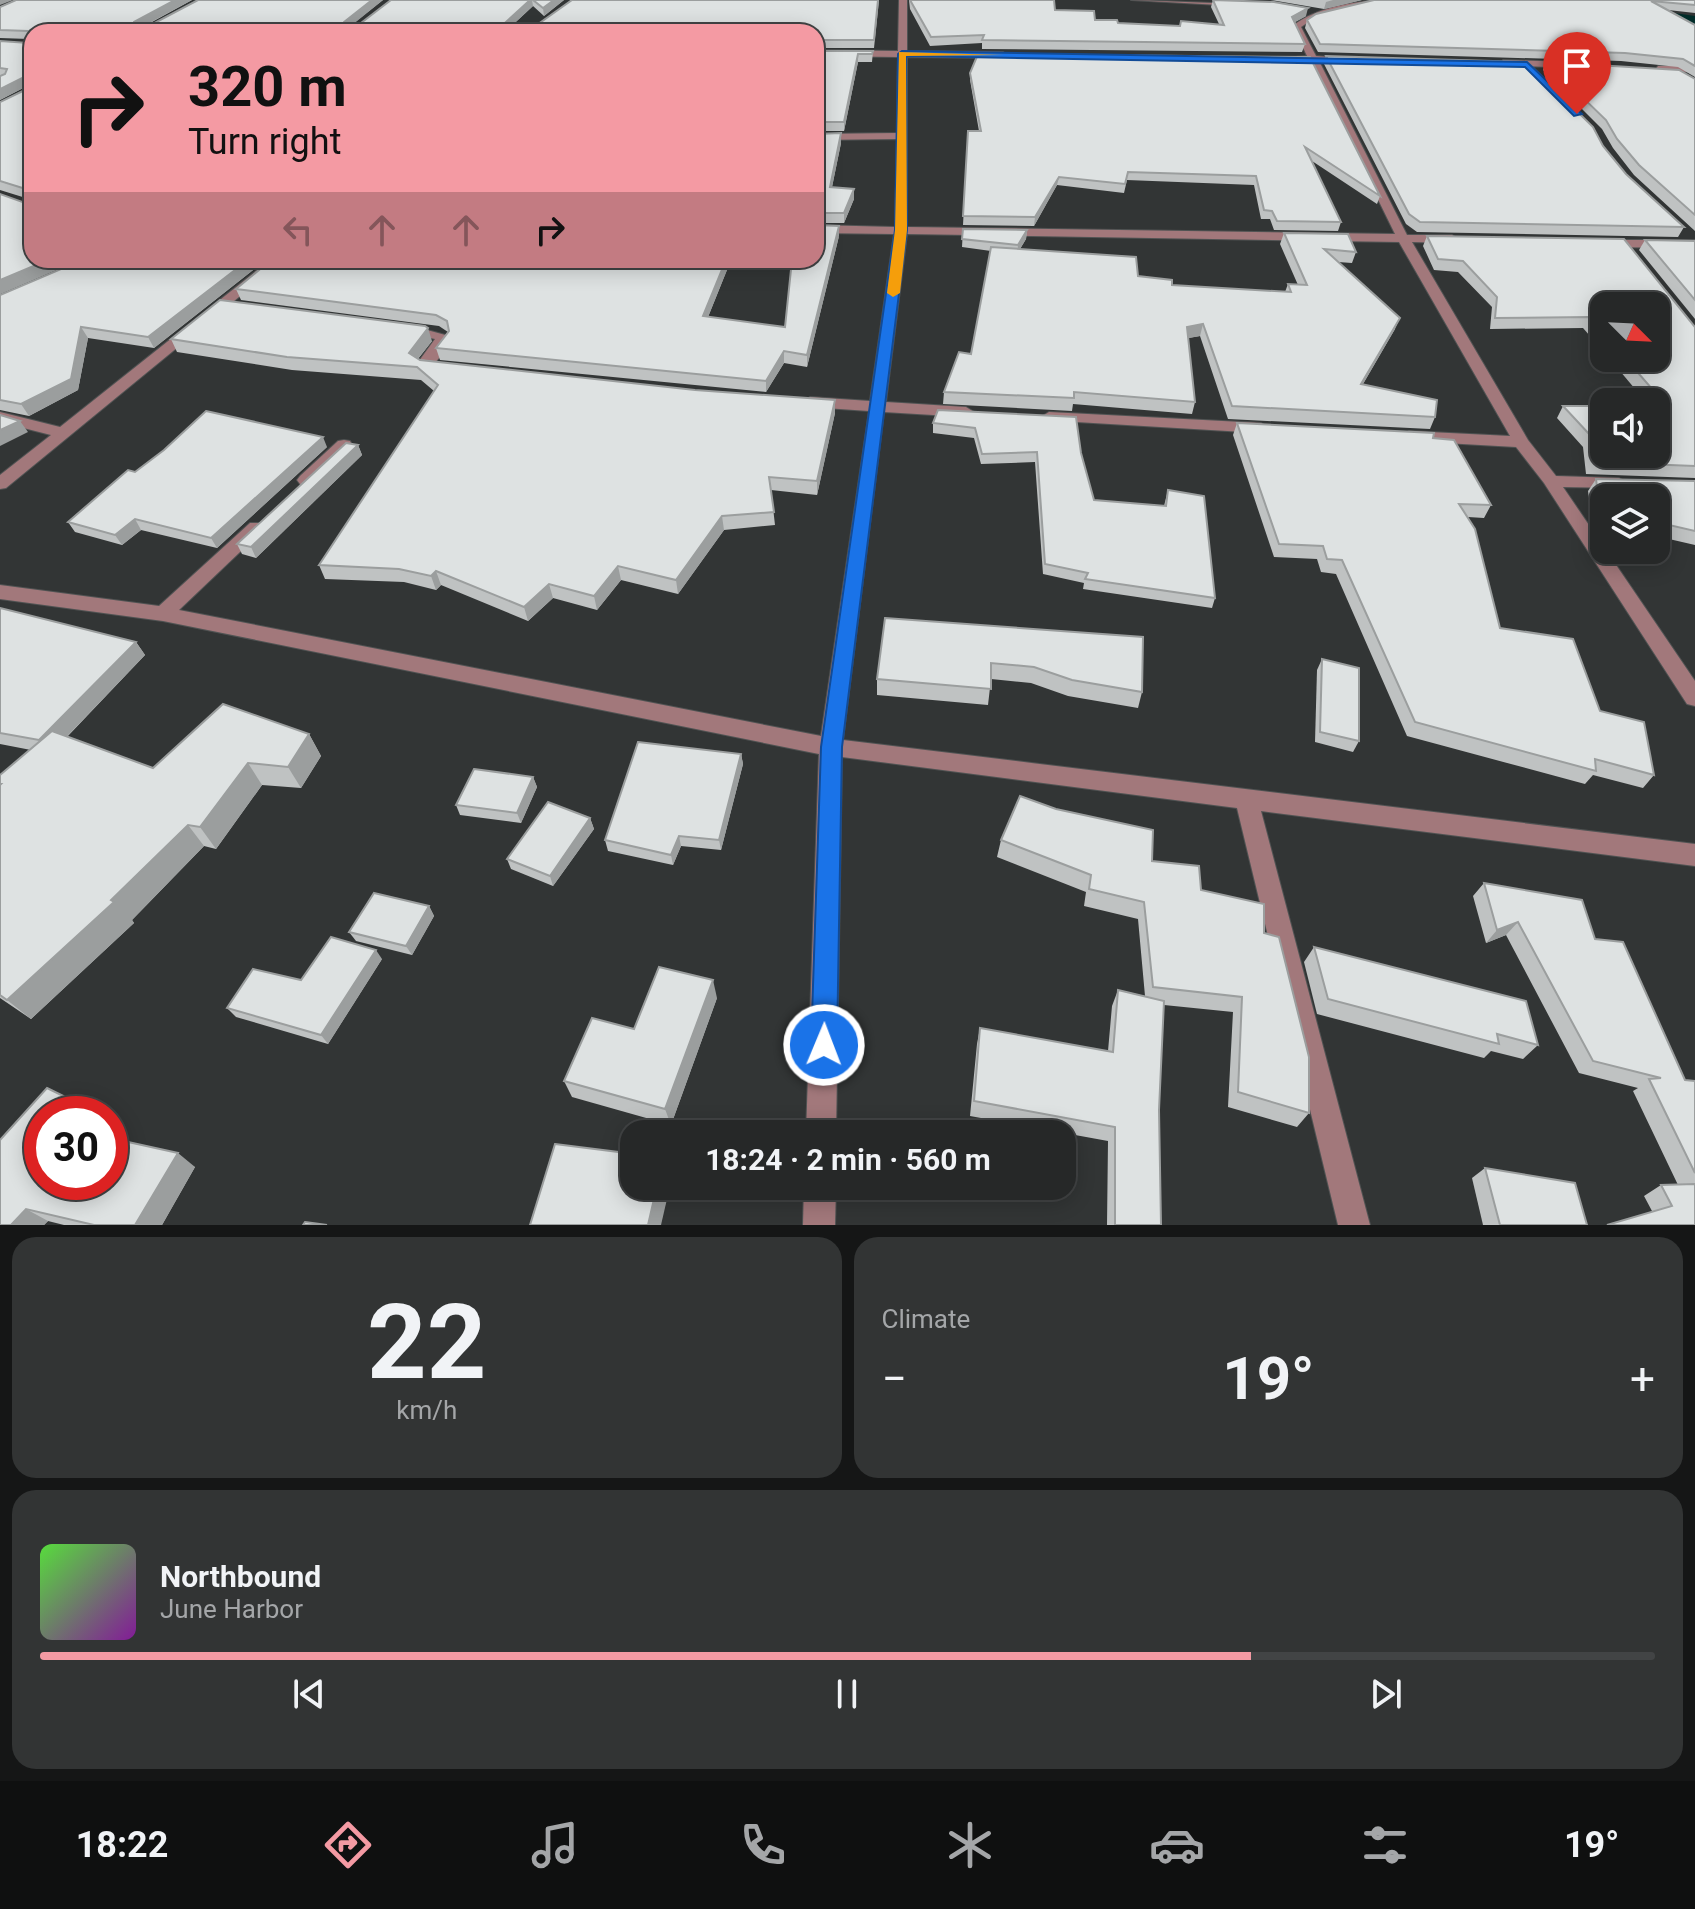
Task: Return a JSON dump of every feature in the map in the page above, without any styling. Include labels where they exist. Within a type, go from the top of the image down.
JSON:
[{"type":"street","points":[[821,1120],[831,747],[901,230],[903,0]]},
{"type":"street","points":[[1135,0],[1242,4]]},
{"type":"street","points":[[1385,0],[1310,17],[1297,26],[1403,238],[1521,442],[1551,481],[1695,698]]},
{"type":"street","points":[[1300,9],[1328,13]]},
{"type":"street","points":[[824,53],[1012,55]]},
{"type":"street","points":[[1281,58],[1358,60]]},
{"type":"street","points":[[1497,63],[1590,66]]},
{"type":"street","points":[[1527,64],[1537,74]]},
{"type":"street","points":[[1645,68],[1695,69]]},
{"type":"street","points":[[1658,69],[1686,79]]},
{"type":"street","points":[[824,137],[902,136]]},
{"type":"street","points":[[824,229],[1466,240]]},
{"type":"street","points":[[1684,232],[1695,243]]},
{"type":"street","points":[[1593,244],[1630,251],[1695,243]]},
{"type":"street","points":[[0,484],[230,306],[270,268]]},
{"type":"street","points":[[388,326],[442,336],[442,343],[424,365],[438,367]]},
{"type":"street","points":[[801,401],[988,413]]},
{"type":"street","points":[[1035,416],[1286,429]]},
{"type":"street","points":[[0,417],[63,433]]},
{"type":"street","points":[[1395,435],[1521,442]]},
{"type":"street","points":[[287,498],[344,445]]},
{"type":"street","points":[[1551,481],[1631,483]]},
{"type":"street","points":[[163,614],[265,519]]},
{"type":"street","points":[[0,592],[163,614],[831,747],[1695,855]]},
{"type":"street","points":[[1246,797],[1354,1225]]},
{"type":"street","points":[[819,1225],[820,1200]]},
{"type":"building","points":[[16,0],[175,0],[134,24],[24,24],[24,31],[0,30],[0,7]]},
{"type":"building","points":[[198,0],[372,0],[344,22],[153,24]]},
{"type":"building","points":[[391,0],[530,0],[504,24],[360,24]]},
{"type":"building","points":[[533,0],[554,0],[543,8]]},
{"type":"building","points":[[572,0],[878,0],[874,40],[824,40],[824,24],[538,24]]},
{"type":"building","points":[[910,0],[1054,0],[1055,10],[1094,11],[1095,20],[1180,26],[1181,21],[1224,25],[1213,0],[1274,2],[1308,8],[1292,17],[1305,44],[982,40],[984,35],[931,37]]},
{"type":"building","points":[[1374,0],[1695,0],[1695,5],[1651,1],[1695,25],[1695,66],[1683,59],[1625,53],[1320,44],[1307,20],[1316,14]]},
{"type":"building","points":[[0,41],[24,43],[24,77],[0,89],[0,76],[7,69],[0,68]]},
{"type":"building","points":[[824,51],[873,51],[872,54],[858,54],[844,122],[824,122]]},
{"type":"building","points":[[978,54],[1310,57],[1380,196],[1305,147],[1341,222],[1277,221],[1272,211],[1264,210],[1256,176],[1128,172],[1125,184],[1059,177],[1035,217],[963,216],[968,131],[981,131],[970,73]]},
{"type":"building","points":[[1326,56],[1527,62],[1593,127],[1603,146],[1626,174],[1684,227],[1420,222],[1409,214]]},
{"type":"building","points":[[1546,62],[1679,70],[1695,79],[1695,215],[1639,165],[1606,120]]},
{"type":"building","points":[[24,90],[24,188],[0,181],[0,102]]},
{"type":"building","points":[[841,133],[830,187],[854,189],[844,213],[824,213],[824,134]]},
{"type":"building","points":[[0,194],[24,203],[24,268],[29,268],[0,280]]},
{"type":"building","points":[[824,225],[839,226],[807,355],[784,351],[766,381],[436,348],[449,331],[447,321],[436,315],[236,289],[261,268],[723,268],[703,316],[785,327],[791,268],[824,268]]},
{"type":"building","points":[[963,229],[1027,230],[1018,245],[962,239]]},
{"type":"building","points":[[1284,233],[1348,234],[1356,252],[1324,249],[1400,318],[1361,384],[1437,400],[1435,417],[1232,406],[1203,324],[1187,327],[1195,402],[1074,392],[1074,398],[944,392],[959,352],[971,354],[991,247],[1136,257],[1138,276],[1172,280],[1172,285],[1291,292],[1288,284],[1307,285]]},
{"type":"building","points":[[1427,236],[1624,239],[1667,292],[1590,292],[1590,318],[1495,318],[1497,297],[1463,261],[1438,259]]},
{"type":"building","points":[[1645,240],[1695,241],[1695,300]]},
{"type":"building","points":[[63,268],[238,268],[148,337],[81,327],[71,379],[21,404],[0,400],[0,295]]},
{"type":"building","points":[[1670,296],[1695,327],[1695,466],[1670,465],[1670,388],[1651,388],[1637,372],[1670,372]]},
{"type":"building","points":[[220,300],[425,326],[428,328],[409,353],[420,360],[695,390],[835,400],[817,481],[769,477],[774,512],[722,516],[676,580],[618,566],[594,596],[549,584],[524,607],[436,571],[431,576],[399,569],[319,565],[438,385],[417,367],[287,357],[171,339]]},
{"type":"building","points":[[1563,406],[1590,406],[1590,435]]},
{"type":"building","points":[[938,410],[1076,417],[1081,453],[1094,500],[1166,506],[1168,490],[1204,496],[1215,598],[1085,579],[1088,573],[1045,564],[1037,452],[982,454],[975,428],[933,423]]},
{"type":"building","points":[[206,411],[323,437],[211,538],[135,519],[115,535],[68,522],[128,470],[135,472],[164,450]]},
{"type":"building","points":[[0,415],[20,421],[0,430]]},
{"type":"building","points":[[1237,423],[1434,433],[1433,438],[1454,440],[1491,505],[1459,504],[1475,529],[1500,628],[1573,639],[1600,711],[1644,722],[1654,775],[1595,759],[1596,771],[1415,722],[1342,560],[1327,559],[1323,546],[1279,544]]},
{"type":"building","points":[[346,443],[358,445],[251,547],[237,544]]},
{"type":"building","points":[[1596,479],[1695,481],[1695,531],[1670,525],[1670,484],[1597,484]]},
{"type":"building","points":[[0,608],[136,642],[39,740],[0,733]]},
{"type":"building","points":[[885,618],[1143,637],[1142,692],[1072,680],[1034,667],[991,663],[991,689],[877,679]]},
{"type":"building","points":[[1322,659],[1359,668],[1359,741],[1320,732]]},
{"type":"building","points":[[223,704],[309,734],[288,767],[248,763],[200,827],[188,825],[111,900],[114,902],[7,1000],[0,995],[0,775],[52,731],[153,768]]},
{"type":"building","points":[[638,742],[741,754],[719,840],[679,836],[671,855],[605,840]]},
{"type":"building","points":[[474,769],[533,777],[517,813],[456,805]]},
{"type":"building","points":[[1020,796],[1056,809],[1153,830],[1152,861],[1199,866],[1201,890],[1264,904],[1264,933],[1279,937],[1309,1057],[1309,1113],[1238,1092],[1242,997],[1153,987],[1144,902],[1089,889],[1091,875],[1001,840]]},
{"type":"building","points":[[548,802],[590,818],[550,876],[507,859]]},
{"type":"building","points":[[1484,883],[1582,900],[1595,939],[1623,942],[1685,1080],[1695,1081],[1695,1173],[1649,1079],[1661,1078],[1593,1061],[1518,922],[1497,930]]},
{"type":"building","points":[[374,893],[429,906],[406,946],[349,932]]},
{"type":"building","points":[[331,937],[376,950],[321,1035],[227,1008],[253,969],[301,980]]},
{"type":"building","points":[[1314,947],[1526,1001],[1538,1045],[1497,1034],[1499,1044],[1328,999]]},
{"type":"building","points":[[659,967],[713,980],[665,1109],[564,1081],[592,1018],[634,1029]]},
{"type":"building","points":[[1118,990],[1164,1001],[1159,1110],[1161,1225],[1115,1225],[1115,1127],[974,1101],[980,1028],[1113,1052]]},
{"type":"building","points":[[47,1088],[63,1096],[40,1096]]},
{"type":"building","points":[[24,1113],[24,1200],[128,1200],[128,1142],[178,1153],[135,1225],[94,1225],[26,1209],[11,1225],[0,1225],[0,1140]]},
{"type":"building","points":[[555,1144],[620,1152],[620,1200],[654,1200],[648,1225],[530,1225]]},
{"type":"building","points":[[1485,1168],[1575,1183],[1587,1225],[1500,1225]]},
{"type":"building","points":[[1695,1184],[1695,1225],[1607,1225],[1672,1206],[1661,1185]]},
{"type":"waterway","points":[[1544,0],[1695,22]]},
{"type":"slow traffic","points":[[893,293],[901,230],[902,54],[1000,55]]},
{"type":"route","points":[[824,1045],[831,747],[901,230],[902,54],[1312,58],[1527,64],[1577,114]]}]
